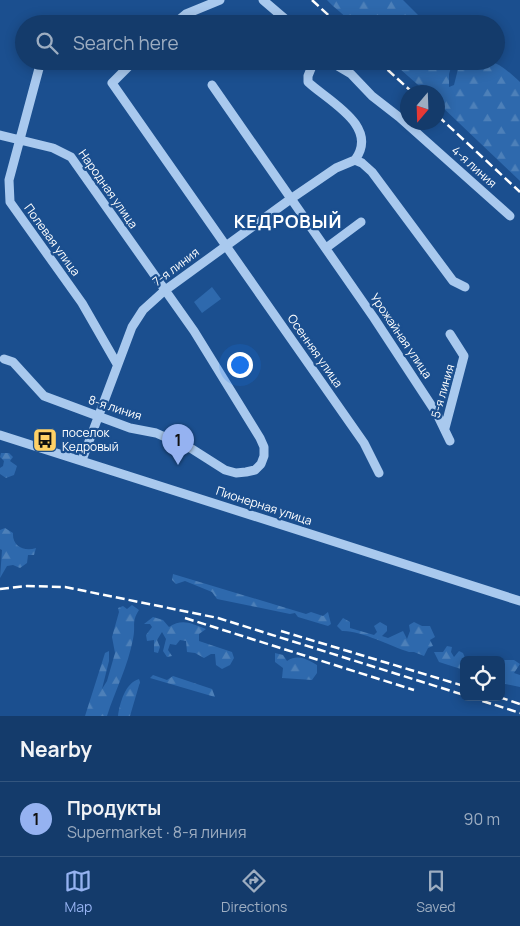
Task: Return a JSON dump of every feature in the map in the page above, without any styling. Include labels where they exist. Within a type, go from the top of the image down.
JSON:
[{"type":"street","points":[[185,15],[220,0]]},
{"type":"street","points":[[263,0],[280,15]]},
{"type":"street","name":"Полевая улица","points":[[39,70],[9,180],[10,202],[82,303],[117,364]]},
{"type":"street","name":"Осенняя улица","points":[[125,70],[112,83],[224,246],[364,443],[379,473]]},
{"type":"street","points":[[224,246],[336,168],[355,160],[360,153],[361,136],[356,126],[341,107],[308,82],[310,70]]},
{"type":"street","name":"4-я линия","points":[[344,70],[510,216]]},
{"type":"street","points":[[212,85],[292,198]]},
{"type":"street","name":"Народная улица","points":[[0,135],[53,148],[65,152],[71,157],[164,291]]},
{"type":"street","points":[[355,160],[372,172],[410,220],[453,281],[465,287]]},
{"type":"street","name":"Урожайная улица","points":[[292,198],[445,428],[450,441]]},
{"type":"street","points":[[325,248],[361,222]]},
{"type":"street","name":"7-я линия","points":[[117,364],[132,327],[143,310],[164,291],[224,246]]},
{"type":"street","name":"8-я линия","points":[[4,359],[13,362],[44,396],[130,428],[156,433],[192,449],[225,470],[236,473],[255,470],[261,464],[264,456],[264,446],[260,438],[194,331],[164,291]]},
{"type":"street","name":"5-я линия","points":[[445,428],[464,356],[450,334]]},
{"type":"street","points":[[82,460],[117,364]]},
{"type":"street","name":"Пионерная улица","points":[[0,435],[520,601]]},
{"type":"green space","points":[[327,0],[403,0],[418,15],[344,15]]},
{"type":"green space","points":[[505,69],[520,82],[520,181],[445,110],[445,85],[418,85],[401,70],[450,70],[449,87],[454,85],[458,70]]},
{"type":"green space","points":[[212,287],[221,299],[202,313],[194,302]]},
{"type":"green space","points":[[1,453],[9,453],[13,457],[10,461],[17,466],[14,475],[6,478],[0,474],[0,468],[3,466],[4,461],[0,457]]},
{"type":"green space","points":[[5,528],[13,533],[14,541],[20,547],[27,549],[36,548],[34,555],[28,555],[27,563],[20,568],[13,565],[7,566],[0,578],[2,550],[0,549],[0,530]]},
{"type":"green space","points":[[173,574],[306,614],[311,612],[323,616],[328,612],[331,624],[328,626],[298,617],[295,613],[290,614],[217,599],[212,592],[185,581],[176,584],[172,580]]},
{"type":"green space","points":[[132,605],[139,610],[134,621],[131,649],[107,716],[85,716],[105,653],[109,651],[109,661],[102,689],[107,681],[115,653],[112,637],[119,612],[118,608],[123,606],[127,609]]},
{"type":"green space","points":[[153,617],[163,620],[169,627],[183,622],[206,629],[199,634],[199,641],[232,652],[234,658],[230,665],[222,669],[216,665],[215,654],[204,658],[195,653],[187,652],[186,641],[180,640],[176,645],[170,644],[168,650],[172,656],[167,657],[163,651],[166,639],[162,632],[157,640],[160,647],[158,653],[154,652],[154,640],[147,641],[146,635],[152,627],[150,624],[144,624]]},
{"type":"green space","points":[[343,618],[350,622],[350,628],[374,635],[377,632],[374,626],[380,622],[387,626],[387,631],[382,636],[388,638],[403,631],[407,639],[410,631],[409,625],[414,622],[422,626],[430,626],[435,637],[430,640],[433,646],[428,648],[424,656],[409,652],[357,633],[342,631],[337,626]]},
{"type":"green space","points":[[447,646],[452,647],[451,652],[454,657],[459,651],[463,653],[464,656],[460,656],[460,669],[439,662],[434,652],[443,652]]},
{"type":"green space","points":[[275,653],[283,655],[287,661],[302,658],[309,661],[317,665],[317,673],[312,680],[282,678],[283,668],[275,662]]},
{"type":"green space","points":[[505,660],[514,660],[520,664],[514,673],[520,675],[520,687],[505,684]]},
{"type":"green space","points":[[153,675],[167,680],[173,676],[212,689],[215,697],[150,678]]},
{"type":"green space","points":[[139,679],[140,682],[130,716],[118,716],[127,689],[134,681]]},
{"type":"railway","points":[[312,0],[328,15]]},
{"type":"railway","points":[[388,70],[404,85]]},
{"type":"railway","points":[[445,122],[520,192]]},
{"type":"railway","points":[[0,589],[27,586],[65,587],[218,618],[460,694]]},
{"type":"railway","points":[[185,618],[414,690]]},
{"type":"railway","points":[[281,631],[460,685]]},
{"type":"railway","points":[[505,699],[520,704]]},
{"type":"railway","points":[[482,701],[520,713]]},
{"type":"place","name":"поселок Кедровый","points":[[45,440]]},
{"type":"place","name":"Продукты","points":[[178,465]]},
{"type":"district","name":"КЕДРОВЫЙ","points":[[288,222]]}]
